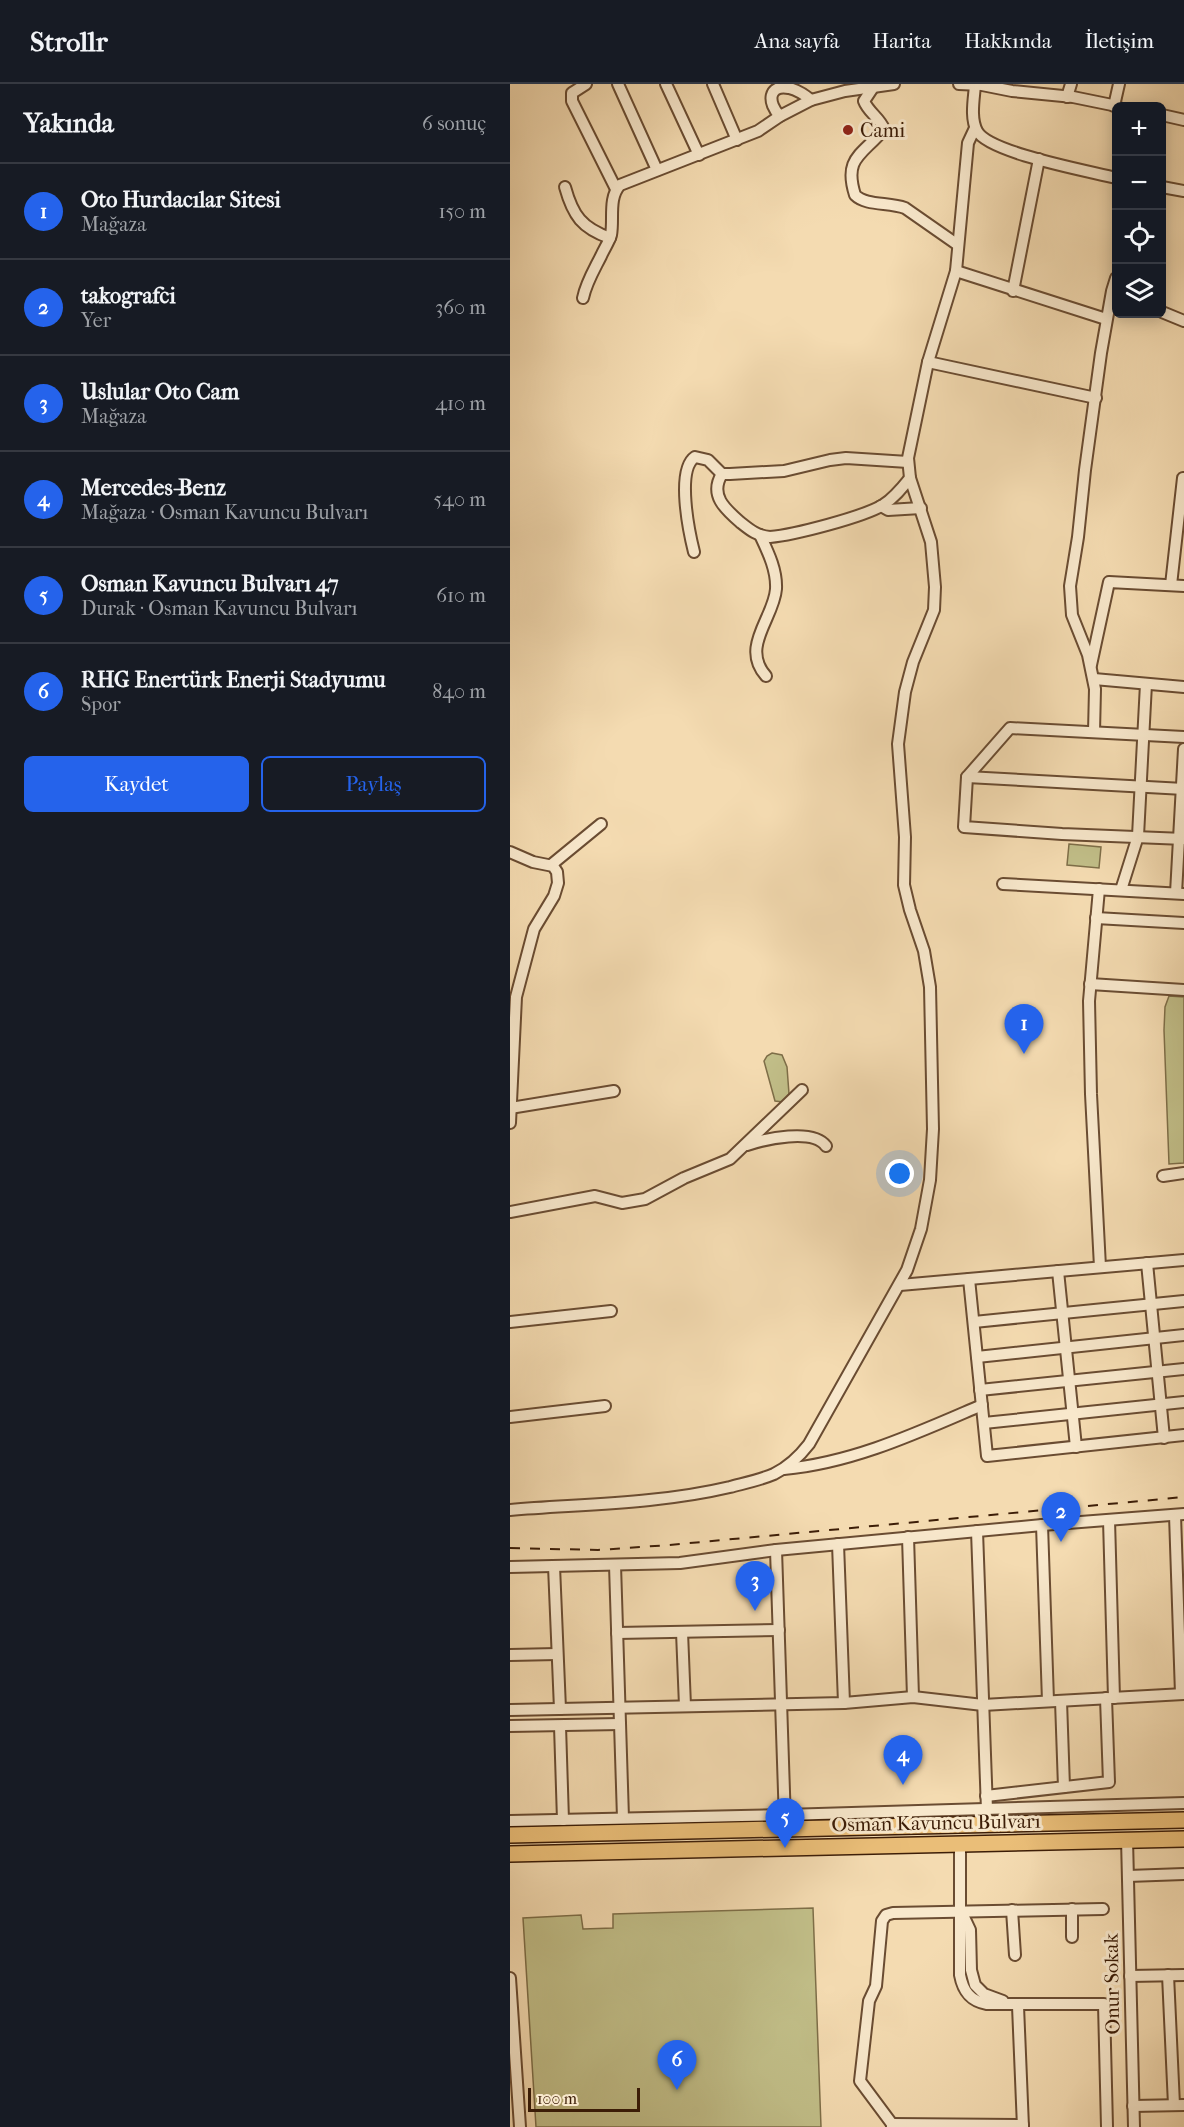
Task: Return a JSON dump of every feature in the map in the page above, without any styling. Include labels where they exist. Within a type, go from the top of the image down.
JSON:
[{"type":"highway","name":"Osman Kavuncu Bulvarı","points":[[510,1834],[785,1822],[1184,1820]]},
{"type":"highway","name":"Osman Kavuncu Bulvarı","points":[[510,1854],[1184,1839]]},
{"type":"street","points":[[585,84],[572,93],[572,101],[616,189]]},
{"type":"street","points":[[618,84],[657,170]]},
{"type":"street","points":[[666,84],[699,155]]},
{"type":"street","points":[[713,84],[737,140]]},
{"type":"street","points":[[583,298],[586,285],[610,237],[613,222],[612,202],[616,189],[625,182],[737,140],[812,100],[858,86],[894,84]]},
{"type":"street","points":[[959,84],[1025,88],[1112,105]]},
{"type":"street","points":[[980,84],[973,119],[975,128],[986,141],[1039,159],[1112,177]]},
{"type":"street","points":[[1067,97],[1071,84]]},
{"type":"street","points":[[1116,102],[1119,84]]},
{"type":"street","points":[[874,86],[864,101],[867,109],[884,129],[854,159],[851,169],[855,195],[862,201],[896,204],[905,208],[958,244]]},
{"type":"street","points":[[780,116],[770,101],[772,94],[780,88],[789,88],[812,100]]},
{"type":"street","points":[[1166,116],[1184,120]]},
{"type":"street","points":[[510,1510],[688,1495],[758,1480],[783,1469],[809,1444],[900,1285],[912,1257],[921,1229],[930,1180],[933,1146],[930,987],[924,951],[904,885],[905,830],[898,744],[904,692],[935,603],[933,554],[928,531],[910,478],[908,462],[928,362],[956,271],[968,143],[975,128]]},
{"type":"street","points":[[1013,291],[1039,159]]},
{"type":"street","points":[[565,188],[580,220],[592,231],[610,237]]},
{"type":"street","points":[[1166,188],[1184,191]]},
{"type":"street","points":[[956,271],[1106,320]]},
{"type":"street","points":[[1094,732],[1096,703],[1094,679],[1072,615],[1070,586],[1106,320],[1112,299]]},
{"type":"street","points":[[1166,314],[1184,321]]},
{"type":"street","points":[[928,362],[1096,398]]},
{"type":"street","points":[[694,552],[689,529],[685,478],[693,459],[700,457],[708,460],[722,474],[784,471],[846,458],[908,462]]},
{"type":"street","points":[[722,474],[717,491],[722,505],[751,531],[760,536],[774,537],[881,506],[892,498],[910,478]]},
{"type":"street","points":[[1171,585],[1183,478]]},
{"type":"street","points":[[881,506],[888,510],[921,508]]},
{"type":"street","points":[[760,536],[769,556],[776,582],[775,597],[762,627],[758,645],[758,663],[766,676]]},
{"type":"street","points":[[1091,665],[1109,582],[1184,586]]},
{"type":"street","points":[[1094,679],[1184,687]]},
{"type":"street","points":[[1121,890],[1138,836],[1146,684]]},
{"type":"street","points":[[1181,838],[1062,834],[964,827],[967,777],[1010,728],[1184,737]]},
{"type":"street","points":[[1003,884],[1180,893],[1184,749]]},
{"type":"street","points":[[967,777],[1183,788]]},
{"type":"street","points":[[551,865],[601,824]]},
{"type":"street","points":[[510,852],[533,862],[551,865],[557,872],[558,887],[534,929],[513,996],[510,1123]]},
{"type":"street","points":[[1099,889],[1089,1001],[1090,1094],[1100,1267]]},
{"type":"street","points":[[1096,918],[1184,923]]},
{"type":"street","points":[[1090,984],[1184,990]]},
{"type":"street","points":[[510,1212],[595,1196],[622,1203],[645,1199],[684,1178],[724,1162],[745,1146],[802,1090]]},
{"type":"street","points":[[510,1108],[614,1091]]},
{"type":"street","points":[[745,1146],[771,1139],[794,1137],[816,1138],[826,1146]]},
{"type":"street","points":[[1163,1176],[1184,1173]]},
{"type":"street","points":[[900,1285],[1184,1260]]},
{"type":"street","points":[[1147,1263],[1164,1438]]},
{"type":"street","points":[[1058,1271],[1076,1447]]},
{"type":"street","points":[[969,1279],[987,1456],[1184,1436]]},
{"type":"street","points":[[974,1322],[1184,1301]]},
{"type":"street","points":[[510,1322],[611,1311]]},
{"type":"street","points":[[977,1357],[1184,1335]]},
{"type":"street","points":[[980,1390],[1184,1369]]},
{"type":"street","points":[[984,1423],[1184,1402]]},
{"type":"street","points":[[783,1469],[821,1464],[846,1457],[982,1405]]},
{"type":"street","points":[[510,1417],[605,1406]]},
{"type":"street","points":[[510,1567],[680,1563],[776,1550],[908,1537],[1180,1514],[1182,1694],[983,1705],[913,1697],[844,1703],[510,1710]]},
{"type":"street","points":[[986,1796],[1109,1782],[1109,1520]]},
{"type":"street","points":[[1042,1525],[1047,1701]]},
{"type":"street","points":[[978,1531],[987,1810]]},
{"type":"street","points":[[908,1537],[913,1697]]},
{"type":"street","points":[[838,1544],[844,1703]]},
{"type":"street","points":[[776,1550],[785,1822]]},
{"type":"street","points":[[615,1565],[623,1818]]},
{"type":"street","points":[[554,1566],[560,1709]]},
{"type":"street","points":[[617,1633],[778,1630]]},
{"type":"street","points":[[682,1632],[685,1706]]},
{"type":"street","points":[[510,1654],[557,1654]]},
{"type":"street","points":[[1061,1701],[1064,1787]]},
{"type":"street","points":[[510,1726],[620,1724]]},
{"type":"street","points":[[560,1726],[563,1820]]},
{"type":"street","points":[[510,1821],[623,1818],[785,1822],[987,1810],[1184,1803]]},
{"type":"street","name":"Onur Sokak","points":[[1127,1839],[1134,2127]]},
{"type":"street","points":[[960,1844],[961,1911],[970,1930],[971,1970],[976,1987],[988,1996],[1018,2006],[1104,2004],[1107,2127]]},
{"type":"street","points":[[1128,1876],[1184,1874]]},
{"type":"street","points":[[1071,1909],[1072,1937]]},
{"type":"street","points":[[1018,2006],[1023,2126],[892,2125],[860,2081],[869,2001],[876,1986],[882,1921],[886,1915],[961,1911],[1104,1909]]},
{"type":"street","points":[[1012,1910],[1015,1955]]},
{"type":"street","points":[[1133,2106],[1179,2105],[1168,1975]]},
{"type":"street","points":[[1130,1976],[1184,1975]]},
{"type":"street","points":[[510,1978],[514,2075],[520,2127]]},
{"type":"shaded area","points":[[1069,844],[1101,847],[1099,868],[1067,865]]},
{"type":"shaded area","points":[[1169,996],[1184,997],[1184,1163],[1169,1164],[1164,1030],[1165,1007]]},
{"type":"shaded area","points":[[772,1053],[782,1055],[787,1067],[789,1094],[783,1102],[775,1101],[764,1061]]},
{"type":"shaded area","points":[[813,1908],[821,2127],[536,2127],[523,1918],[581,1915],[583,1929],[613,1928],[613,1914]]},
{"type":"railway","points":[[510,1548],[598,1550],[669,1545],[1184,1497]]},
{"type":"place","name":"Cami","points":[[848,130]]},
{"type":"place","name":"Oto Hurdacılar Sitesi","points":[[1024,1054]]},
{"type":"place","name":"takografci","points":[[1061,1542]]},
{"type":"place","name":"Uslular Oto Cam","points":[[755,1611]]},
{"type":"place","name":"Mercedes-Benz","points":[[903,1785]]},
{"type":"place","name":"Osman Kavuncu Bulvarı 47","points":[[785,1848]]},
{"type":"place","name":"RHG Enertürk Enerji Stadyumu","points":[[677,2090]]}]
